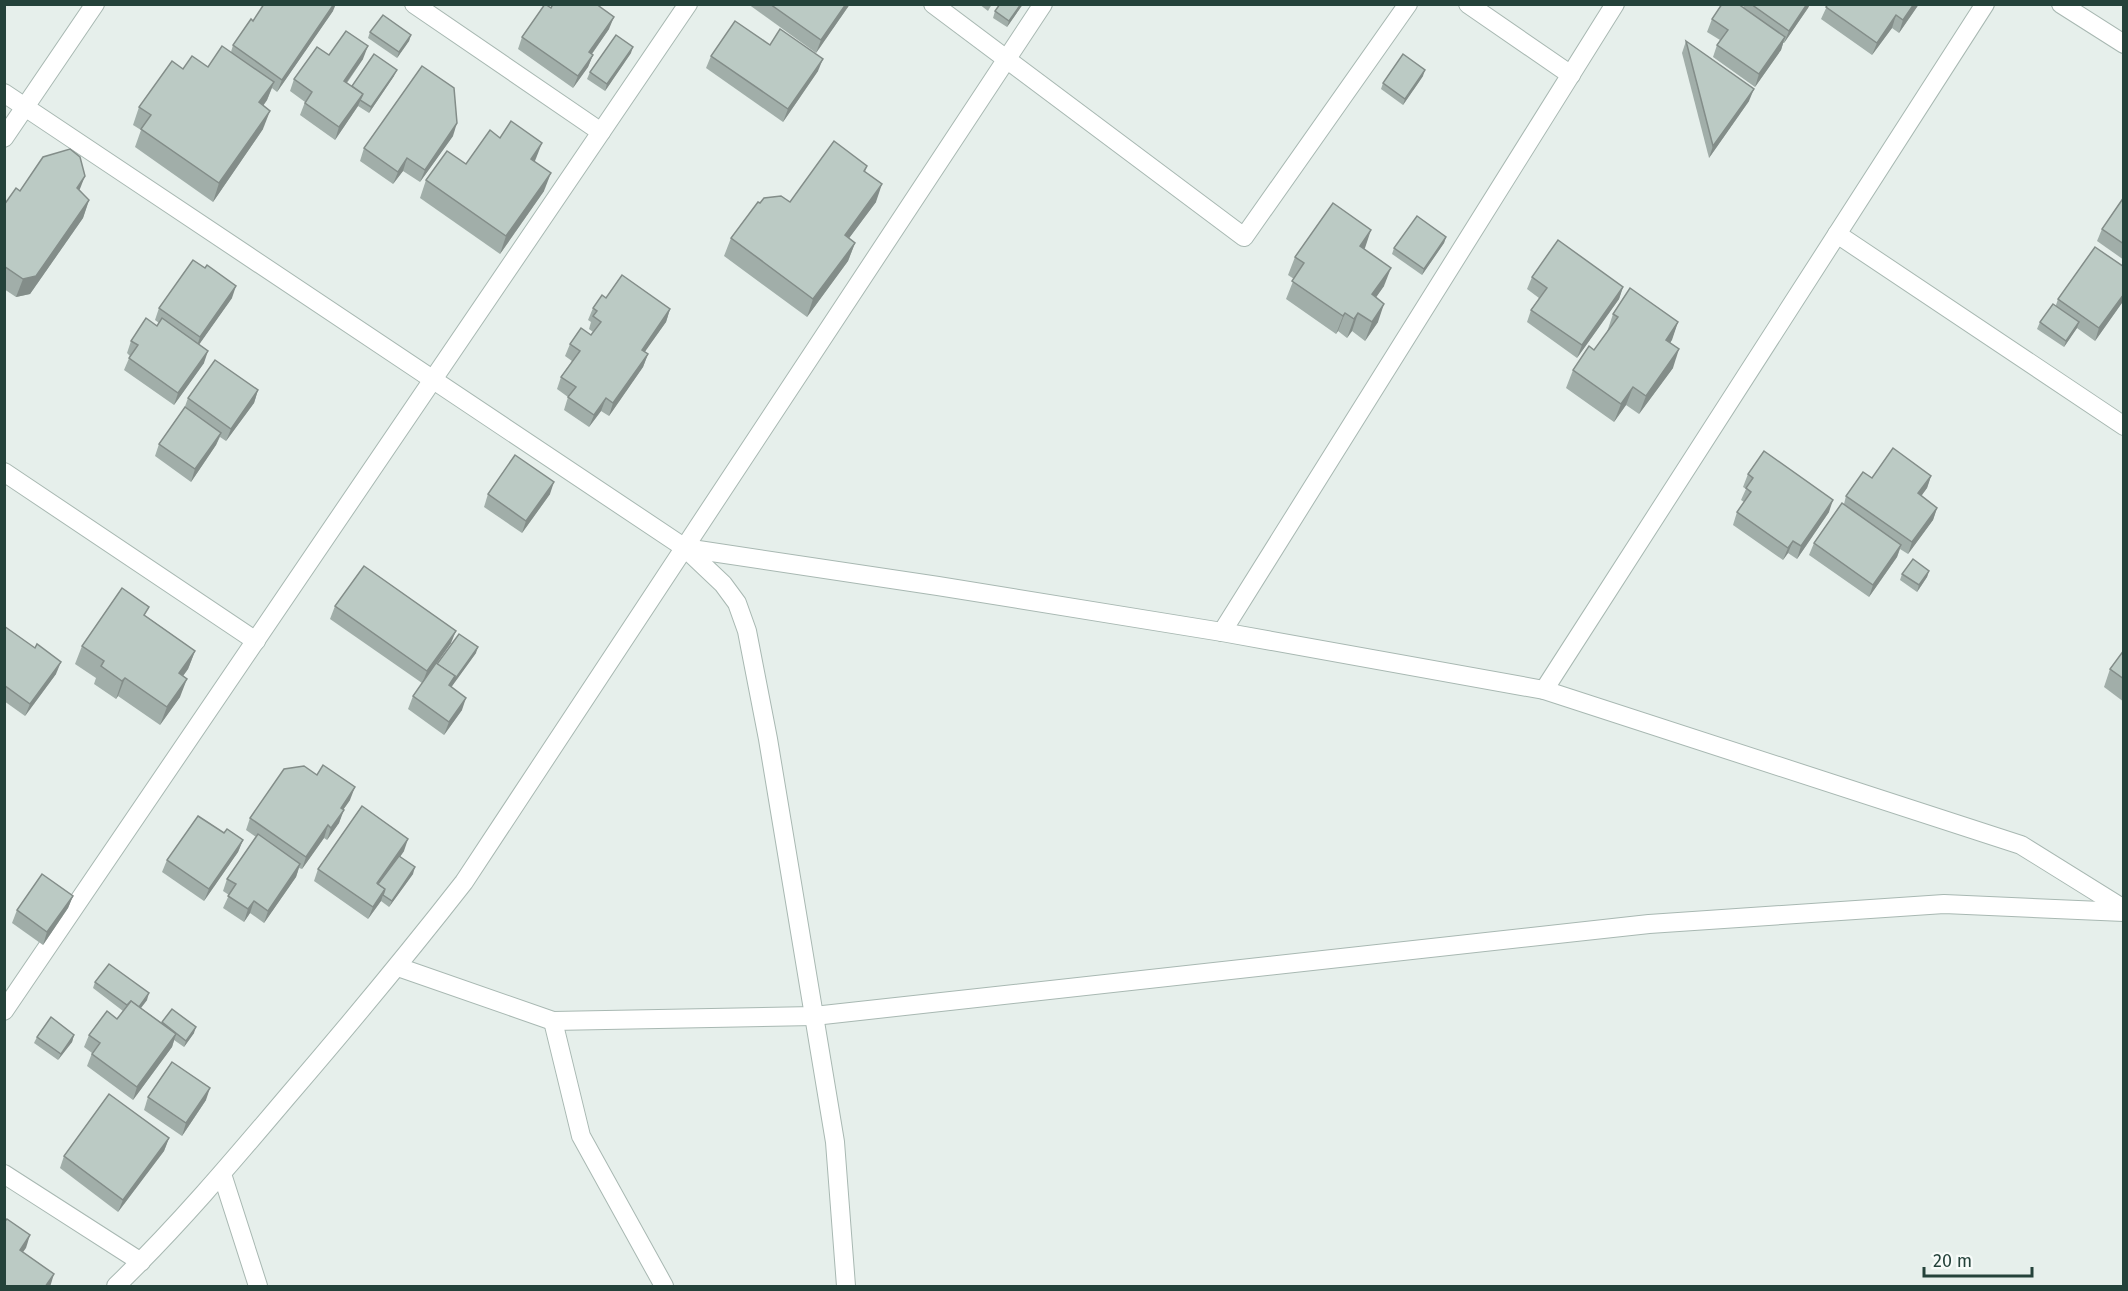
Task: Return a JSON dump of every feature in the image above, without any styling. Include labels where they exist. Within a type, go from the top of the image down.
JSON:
[{"type":"street","points":[[4,138],[95,4]]},
{"type":"street","points":[[414,4],[601,132]]},
{"type":"street","points":[[4,1011],[688,4]]},
{"type":"street","points":[[933,4],[1244,237],[1408,4]]},
{"type":"street","points":[[116,1287],[222,1174],[398,967],[464,882],[1043,4]]},
{"type":"street","points":[[1468,4],[1571,75]]},
{"type":"street","points":[[1222,632],[1615,4]]},
{"type":"street","points":[[1544,690],[1984,4]]},
{"type":"street","points":[[2061,4],[2124,44]]},
{"type":"street","points":[[4,93],[684,548],[723,584],[736,603],[747,631],[768,739],[835,1142],[846,1287]]},
{"type":"street","points":[[1837,234],[2124,426]]},
{"type":"street","points":[[4,472],[256,641]]},
{"type":"street","points":[[684,548],[950,587],[1222,632],[1544,690],[2021,845],[2124,910]]},
{"type":"street","points":[[398,967],[553,1021],[814,1016],[1649,924],[1944,904],[2124,910]]},
{"type":"street","points":[[553,1021],[581,1136],[664,1287]]},
{"type":"street","points":[[4,1174],[141,1262]]},
{"type":"street","points":[[222,1174],[258,1287]]},
{"type":"building","points":[[264,4],[334,4],[282,80],[233,45]]},
{"type":"building","points":[[545,4],[551,8],[553,4],[596,4],[614,17],[589,52],[593,55],[578,76],[522,37]]},
{"type":"building","points":[[770,4],[846,4],[821,40]]},
{"type":"building","points":[[1000,4],[1021,4],[1009,21],[995,11]]},
{"type":"building","points":[[1722,4],[1738,4],[1785,37],[1759,74],[1717,45],[1728,30],[1712,19]]},
{"type":"building","points":[[1751,4],[1807,4],[1789,31]]},
{"type":"building","points":[[1828,4],[1914,4],[1903,20],[1896,15],[1877,43],[1826,7]]},
{"type":"building","points":[[383,15],[411,35],[399,52],[370,32]]},
{"type":"building","points":[[735,21],[770,45],[780,29],[823,59],[788,109],[711,56]]},
{"type":"building","points":[[346,31],[368,46],[344,81],[363,94],[339,127],[305,103],[312,92],[294,79],[317,47],[329,55]]},
{"type":"building","points":[[616,35],[633,47],[607,84],[590,72]]},
{"type":"building","points":[[1686,41],[1754,89],[1713,146]]},
{"type":"building","points":[[222,46],[274,82],[259,102],[270,111],[219,183],[141,129],[151,115],[139,107],[172,61],[183,69],[192,56],[208,67]]},
{"type":"building","points":[[374,54],[397,70],[371,107],[360,100],[363,94],[352,86]]},
{"type":"building","points":[[1403,54],[1425,70],[1405,99],[1383,83]]},
{"type":"building","points":[[422,66],[454,88],[457,123],[425,170],[407,158],[398,172],[364,148]]},
{"type":"building","points":[[511,121],[542,143],[531,159],[551,173],[506,236],[426,180],[447,151],[466,164],[490,130],[500,138]]},
{"type":"building","points":[[834,141],[867,166],[864,171],[882,184],[845,235],[855,243],[813,299],[731,238],[758,202],[760,203],[764,198],[781,196],[790,202]]},
{"type":"building","points":[[70,149],[80,157],[85,176],[77,188],[89,200],[36,276],[23,279],[4,266],[4,205],[16,188],[20,191],[43,157]]},
{"type":"building","points":[[2124,197],[2124,244],[2102,229]]},
{"type":"building","points":[[1333,203],[1371,230],[1360,246],[1391,268],[1372,294],[1384,304],[1372,322],[1358,313],[1354,319],[1345,313],[1343,316],[1292,281],[1304,263],[1295,257]]},
{"type":"building","points":[[1417,216],[1446,237],[1424,269],[1394,248]]},
{"type":"building","points":[[1558,240],[1623,287],[1582,345],[1531,310],[1547,288],[1532,277]]},
{"type":"building","points":[[2095,247],[2124,267],[2124,294],[2099,328],[2058,299]]},
{"type":"building","points":[[193,260],[205,268],[207,265],[236,286],[200,337],[159,308]]},
{"type":"building","points":[[622,275],[670,309],[642,350],[648,354],[613,403],[606,398],[594,415],[568,397],[576,387],[561,377],[580,351],[570,344],[581,328],[591,335],[601,322],[593,316],[597,311],[593,308],[602,295],[606,298]]},
{"type":"building","points":[[1630,288],[1678,322],[1666,340],[1679,349],[1646,396],[1633,387],[1621,404],[1573,370],[1589,346],[1594,350],[1618,317],[1613,314]]},
{"type":"building","points":[[2053,304],[2079,322],[2066,341],[2040,322]]},
{"type":"building","points":[[146,318],[157,326],[162,318],[208,351],[178,393],[129,358],[138,345],[131,341]]},
{"type":"building","points":[[215,360],[258,390],[231,429],[188,398]]},
{"type":"building","points":[[185,407],[221,433],[195,469],[159,444]]},
{"type":"building","points":[[1893,448],[1931,476],[1918,493],[1937,508],[1912,542],[1846,496],[1863,472],[1872,478]]},
{"type":"building","points":[[1764,451],[1833,500],[1801,546],[1793,541],[1788,548],[1737,512],[1751,492],[1746,488],[1753,478],[1748,474]]},
{"type":"building","points":[[515,455],[554,482],[526,521],[488,494]]},
{"type":"building","points":[[1842,503],[1901,545],[1873,585],[1814,543]]},
{"type":"building","points":[[1913,559],[1929,571],[1919,585],[1902,574]]},
{"type":"building","points":[[364,566],[456,631],[427,671],[335,606]]},
{"type":"building","points":[[122,588],[149,607],[144,615],[195,651],[179,673],[187,679],[167,707],[125,678],[122,681],[101,666],[104,661],[82,646]]},
{"type":"building","points":[[4,626],[35,648],[37,644],[61,662],[30,704],[4,685]]},
{"type":"building","points":[[459,634],[478,647],[453,682],[455,676],[437,664]]},
{"type":"building","points":[[2124,650],[2124,679],[2110,669]]},
{"type":"building","points":[[436,663],[455,676],[449,685],[466,698],[449,722],[413,696]]},
{"type":"building","points":[[323,765],[355,787],[341,808],[344,810],[331,828],[328,825],[306,857],[250,818],[284,769],[304,766],[317,775]]},
{"type":"building","points":[[362,806],[408,839],[377,883],[385,889],[373,907],[318,869]]},
{"type":"building","points":[[198,816],[224,833],[227,829],[243,840],[209,889],[167,860]]},
{"type":"building","points":[[258,834],[300,864],[268,911],[254,901],[248,909],[228,896],[236,884],[227,879]]},
{"type":"building","points":[[399,856],[415,867],[392,901],[383,895],[385,889],[378,884]]},
{"type":"building","points":[[42,874],[73,896],[47,932],[17,910]]},
{"type":"building","points":[[109,964],[149,993],[139,1007],[131,1001],[127,1005],[95,982]]},
{"type":"building","points":[[131,1001],[176,1034],[137,1087],[92,1054],[100,1043],[89,1035],[107,1011],[117,1019]]},
{"type":"building","points":[[172,1009],[196,1027],[186,1041],[162,1022]]},
{"type":"building","points":[[51,1017],[74,1035],[61,1054],[37,1037]]},
{"type":"building","points":[[172,1062],[210,1088],[186,1123],[148,1097]]},
{"type":"building","points":[[109,1094],[169,1138],[123,1200],[64,1156]]},
{"type":"building","points":[[7,1219],[30,1235],[20,1250],[54,1274],[45,1287],[4,1287],[4,1222]]}]
